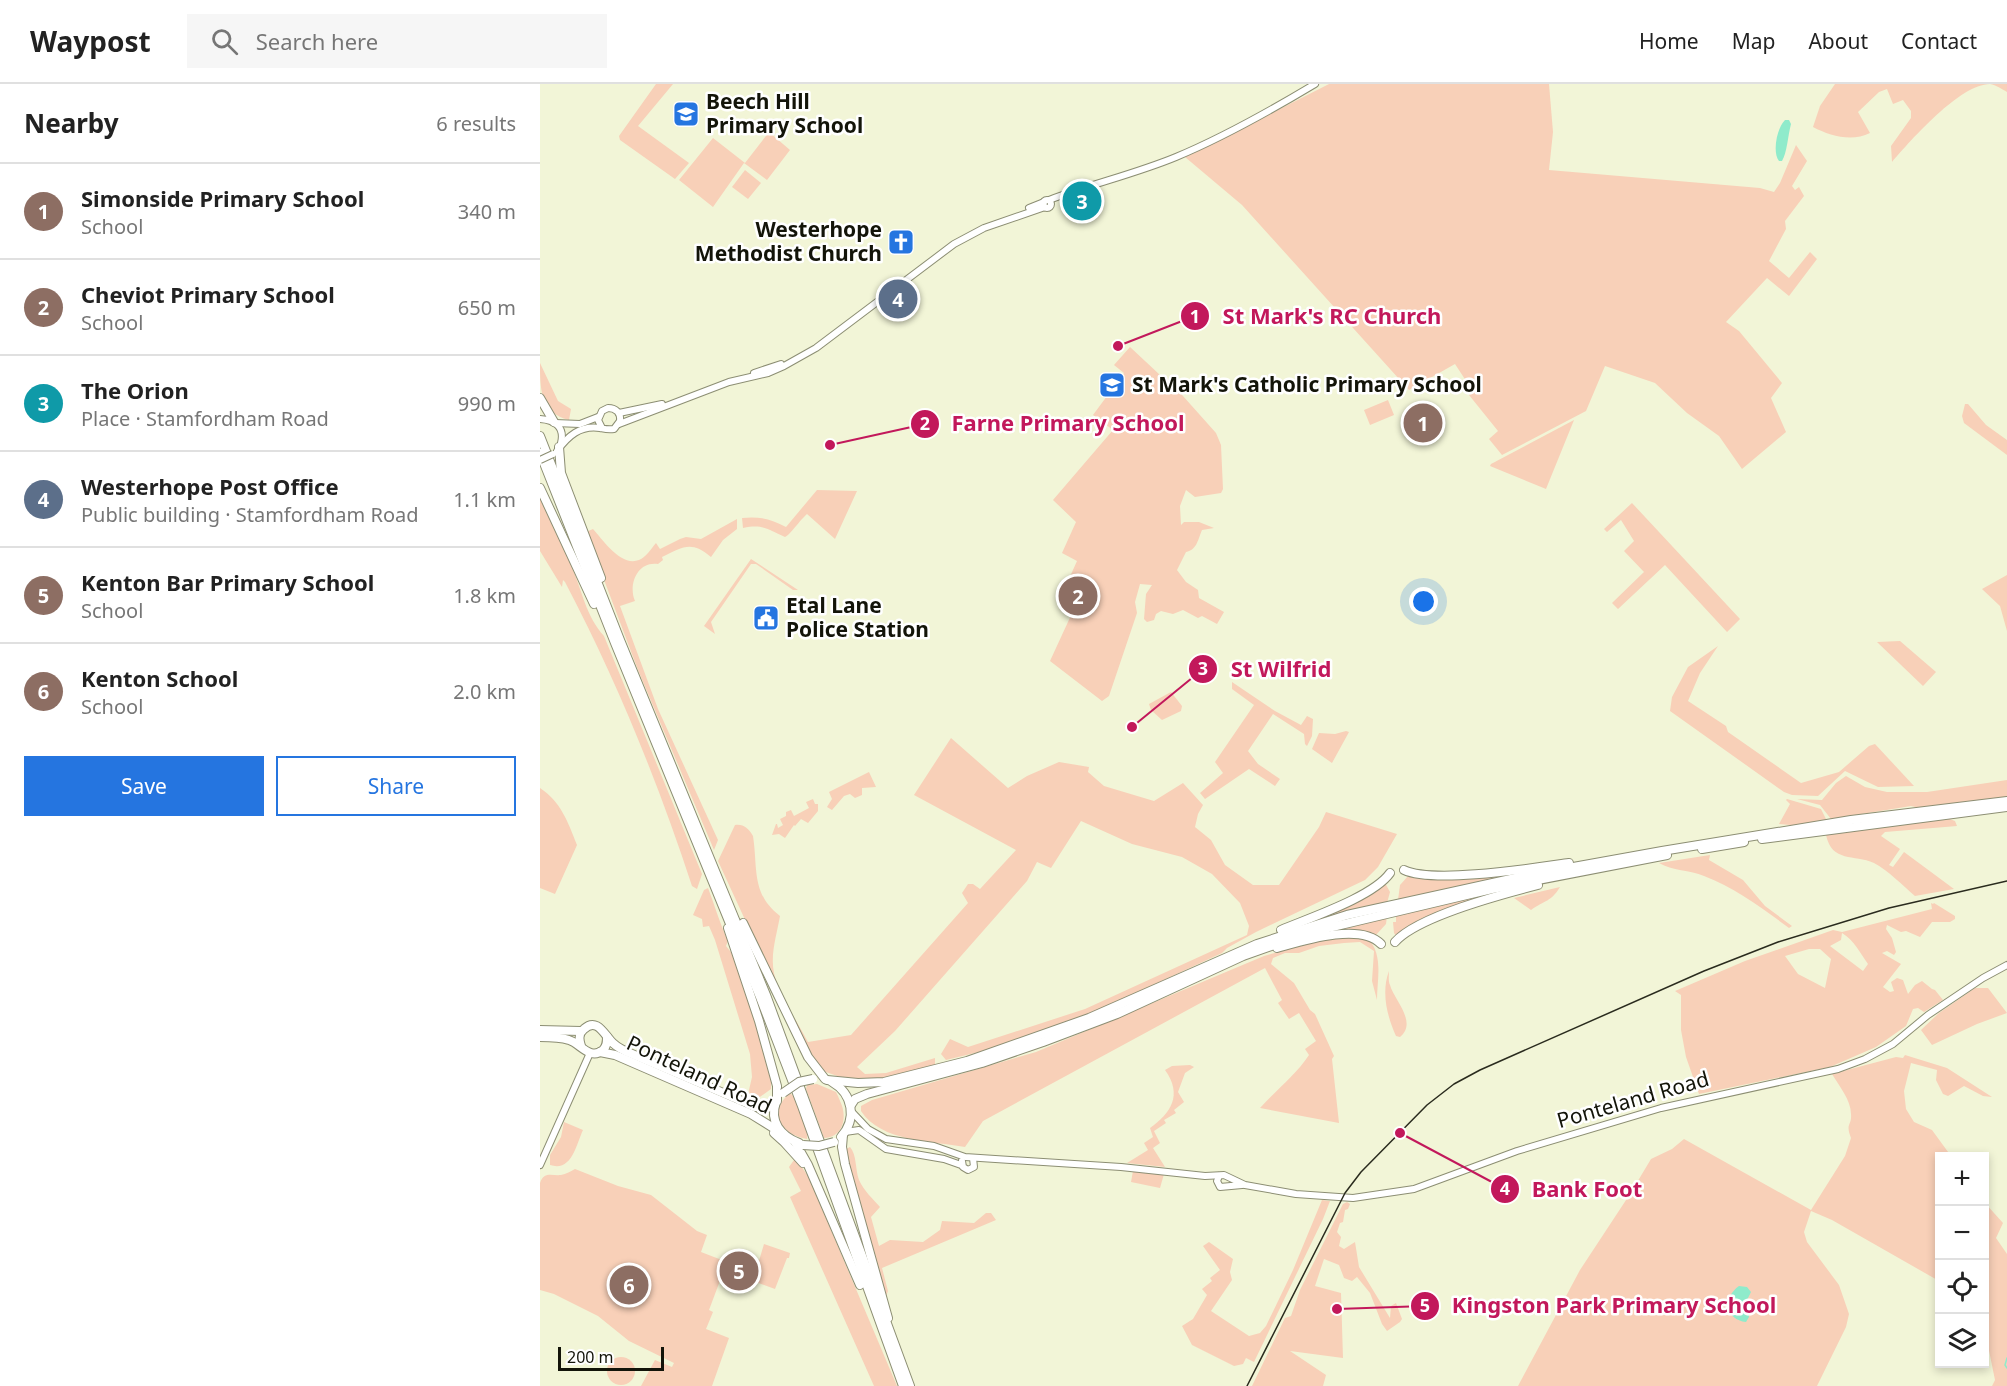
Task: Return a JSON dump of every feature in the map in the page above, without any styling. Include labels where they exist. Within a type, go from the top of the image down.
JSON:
[{"type":"highway","points":[[540,398],[554,422]]},
{"type":"highway","points":[[540,436],[617,642]]},
{"type":"highway","points":[[560,446],[561,473],[596,564],[617,642]]},
{"type":"highway","points":[[540,453],[808,1104],[903,1386]]},
{"type":"highway","points":[[540,488],[601,618],[617,642]]},
{"type":"highway","points":[[717,883],[723,917],[759,1021],[778,1091],[774,1120],[783,1134],[799,1143],[819,1146],[834,1142],[844,1133],[850,1122],[851,1108],[855,1099],[982,1063],[1043,1042],[1117,1014],[1270,945],[1353,920],[1617,862],[1851,820],[2007,801]]},
{"type":"highway","points":[[776,1102],[783,1093],[799,1082],[826,1079],[858,1083],[884,1082],[967,1061],[1089,1018],[1257,944],[1347,915],[1501,881],[1617,862],[1761,839],[2007,807]]},
{"type":"highway","points":[[1404,870],[1418,874],[1474,874],[1617,862]]},
{"type":"highway","points":[[1395,942],[1413,929],[1481,901],[1617,862]]},
{"type":"highway","points":[[1204,967],[1228,953],[1350,900],[1380,884],[1390,873]]},
{"type":"highway","points":[[717,883],[733,903],[807,1057],[816,1070],[844,1092],[851,1108]]},
{"type":"highway","points":[[1217,968],[1284,946],[1335,935],[1365,934],[1381,944]]},
{"type":"highway","points":[[540,1030],[581,1031],[595,1025],[603,1029],[607,1037],[605,1047],[600,1052],[590,1053],[568,1040],[540,1037]]},
{"type":"highway","points":[[580,1046],[581,1031]]},
{"type":"highway","name":"Ponteland Road","points":[[607,1037],[625,1052],[746,1103],[761,1108],[776,1102]]},
{"type":"highway","name":"Ponteland Road","points":[[600,1052],[622,1058],[756,1117],[783,1134]]},
{"type":"highway","points":[[746,1103],[765,1104],[771,1100],[774,1095],[774,1075]]},
{"type":"highway","points":[[756,1117],[790,1148],[813,1176]]},
{"type":"highway","points":[[844,1133],[842,1147],[845,1164],[890,1325],[890,1344]]},
{"type":"highway","points":[[799,1143],[879,1332],[890,1344],[910,1386]]},
{"type":"main road","points":[[540,460],[553,454],[572,434],[580,430],[602,428],[611,430],[619,424],[729,382],[768,373],[797,360],[947,248],[984,228],[1176,156],[1261,115],[1315,84]]},
{"type":"main road","points":[[619,413],[667,403],[723,381],[795,358],[823,340],[889,288],[970,231],[1047,204]]},
{"type":"main road","points":[[540,419],[580,423],[598,417],[608,408],[619,413]]},
{"type":"main road","points":[[619,413],[619,424]]},
{"type":"main road","points":[[598,417],[602,428]]},
{"type":"main road","points":[[554,422],[562,433],[560,446]]},
{"type":"main road","name":"Ponteland Road","points":[[1218,1180],[1221,1187],[1228,1182],[1337,1198],[1369,1197],[1414,1189],[1517,1151],[1661,1108],[1838,1069],[1865,1059],[1893,1044],[1928,1015],[1983,978],[2007,965]]},
{"type":"main road","points":[[540,1165],[590,1053]]},
{"type":"main road","points":[[851,1108],[868,1129],[886,1139],[934,1146],[965,1157],[961,1165]]},
{"type":"main road","points":[[844,1133],[859,1130],[886,1149],[944,1159],[969,1170],[974,1167],[972,1158]]},
{"type":"main road","name":"Ponteland Road","points":[[965,1157],[1121,1167],[1218,1180],[1224,1175],[1228,1182]]},
{"type":"main road","name":"Ponteland Road","points":[[974,1167],[983,1162],[996,1160]]},
{"type":"shaded area","points":[[656,84],[673,84],[638,126],[689,163],[675,179],[620,140],[619,136]]},
{"type":"shaded area","points":[[1329,84],[1549,84],[1553,132],[1549,170],[1760,188],[1774,192],[1796,145],[1807,161],[1792,186],[1795,190],[1799,187],[1804,196],[1785,221],[1786,229],[1769,261],[1789,278],[1810,252],[1817,259],[1789,296],[1767,278],[1726,322],[1739,331],[1782,383],[1771,398],[1786,432],[1742,469],[1719,436],[1687,413],[1655,383],[1605,366],[1586,411],[1502,455],[1489,439],[1498,431],[1469,395],[1472,390],[1455,364],[1409,390],[1242,205],[1185,157]]},
{"type":"shaded area","points":[[1835,84],[1990,84],[1978,86],[1951,103],[1923,128],[1892,162],[1891,146],[1911,118],[1911,111],[1903,100],[1893,104],[1887,89],[1879,92],[1858,112],[1870,133],[1856,137],[1834,135],[1813,127],[1820,106]]},
{"type":"shaded area","points":[[1990,84],[2007,84],[2007,92],[1997,86]]},
{"type":"shaded area","points":[[1785,120],[1789,120],[1791,124],[1785,153],[1782,161],[1779,161],[1776,140]]},
{"type":"shaded area","points":[[769,132],[790,150],[767,180],[744,163],[713,207],[679,180],[713,138],[745,163]]},
{"type":"shaded area","points":[[745,170],[761,183],[748,199],[732,187]]},
{"type":"shaded area","points":[[1130,347],[1160,375],[1161,381],[1166,377],[1216,433],[1221,445],[1223,489],[1221,493],[1195,497],[1186,490],[1180,506],[1181,525],[1184,522],[1199,522],[1214,528],[1202,530],[1195,547],[1186,552],[1177,570],[1186,582],[1198,590],[1199,598],[1224,612],[1217,624],[1183,610],[1173,614],[1161,611],[1156,614],[1154,620],[1147,622],[1144,619],[1146,594],[1152,585],[1140,584],[1135,602],[1137,613],[1109,696],[1102,701],[1050,661],[1079,598],[1064,590],[1077,561],[1062,553],[1076,522],[1053,500],[1113,430],[1093,415],[1124,373],[1114,365]]},
{"type":"shaded area","points":[[540,363],[558,401],[571,409],[569,420],[559,417],[547,405],[540,381]]},
{"type":"shaded area","points":[[1388,400],[1394,415],[1370,425],[1364,410]]},
{"type":"shaded area","points":[[1965,404],[1968,404],[1986,425],[2007,440],[2007,455],[1964,423],[1962,416]]},
{"type":"shaded area","points":[[1574,420],[1546,489],[1490,466],[1491,464]]},
{"type":"shaded area","points":[[817,490],[857,491],[835,539],[807,514],[785,537],[760,527],[743,528],[742,518],[748,517],[765,519],[786,527]]},
{"type":"shaded area","points":[[540,498],[572,567],[589,612],[604,636],[702,874],[697,889],[692,886],[665,808],[602,656],[565,582],[563,580],[562,587],[540,551]]},
{"type":"shaded area","points":[[1632,503],[1740,619],[1727,632],[1665,565],[1618,609],[1612,603],[1644,572],[1624,551],[1634,541],[1621,520],[1607,532],[1604,529]]},
{"type":"shaded area","points":[[737,519],[737,529],[723,540],[711,557],[698,548],[687,547],[662,557],[663,560],[658,564],[645,566],[636,575],[634,581],[635,601],[620,606],[658,709],[718,840],[714,850],[638,670],[586,532],[593,529],[619,556],[632,561],[644,557],[656,543],[660,549],[686,537],[701,539]]},
{"type":"shaded area","points":[[751,559],[798,590],[793,590],[756,564],[751,564],[711,622],[715,634],[704,626]]},
{"type":"shaded area","points":[[2007,575],[2007,631],[2000,606],[1982,589]]},
{"type":"shaded area","points":[[1900,641],[1936,672],[1923,686],[1877,642]]},
{"type":"shaded area","points":[[1718,646],[1700,673],[1688,701],[1726,726],[1728,732],[1801,783],[1839,772],[1869,746],[1875,744],[1914,786],[1878,787],[1845,771],[1818,796],[1792,795],[1784,792],[1670,711],[1672,697],[1688,667]]},
{"type":"shaded area","points":[[1232,682],[1275,711],[1301,725],[1307,716],[1313,719],[1312,736],[1307,746],[1304,734],[1273,714],[1248,751],[1258,764],[1280,779],[1275,786],[1249,769],[1205,799],[1200,793],[1223,773],[1215,762],[1254,705],[1232,689]]},
{"type":"shaded area","points":[[1171,692],[1182,706],[1181,711],[1162,720],[1151,710],[1149,704]]},
{"type":"shaded area","points":[[1349,732],[1332,763],[1312,749],[1319,733],[1335,734]]},
{"type":"shaded area","points":[[951,738],[1008,788],[1027,776],[1059,762],[1089,767],[1088,772],[1104,786],[1154,801],[1183,783],[1203,805],[1195,827],[1211,840],[1225,865],[1253,885],[1279,885],[1319,827],[1326,812],[1397,834],[1378,867],[1365,880],[1256,932],[1222,953],[1110,1005],[1049,1029],[995,1048],[946,1060],[941,1054],[950,1039],[968,1047],[1085,1009],[1247,935],[1249,926],[1240,903],[1212,874],[1182,857],[1132,844],[1081,821],[1051,868],[1037,862],[1027,881],[895,1031],[857,1067],[865,1074],[886,1073],[935,1058],[935,1066],[894,1077],[867,1081],[840,1077],[817,1066],[788,1013],[718,861],[735,825],[741,825],[747,829],[753,836],[760,889],[764,899],[780,916],[773,951],[773,966],[776,981],[784,999],[808,1042],[851,1035],[968,903],[962,893],[968,884],[973,884],[980,889],[1016,850],[914,795]]},
{"type":"shaded area","points":[[869,772],[876,787],[862,788],[862,795],[855,798],[850,794],[844,796],[832,810],[827,807],[832,799],[829,792]]},
{"type":"shaded area","points":[[1846,776],[1865,787],[1887,792],[1927,792],[2007,780],[2007,797],[1920,808],[1911,806],[1831,819],[1820,805],[1797,799],[1822,800],[1836,783]]},
{"type":"shaded area","points":[[540,788],[559,806],[577,845],[555,894],[540,888]]},
{"type":"shaded area","points":[[813,799],[815,804],[818,804],[818,811],[808,823],[801,819],[785,838],[779,834],[772,835],[776,824],[778,828],[783,825],[780,819],[786,816],[786,812],[791,810],[794,816],[809,808],[806,802]]},
{"type":"shaded area","points":[[1787,799],[1821,809],[1827,821],[1802,826],[1779,824],[1790,804]]},
{"type":"shaded area","points":[[1947,818],[1955,821],[1957,826],[1885,832],[1881,836],[1900,849],[1889,865],[1893,867],[1904,852],[1954,889],[1915,896],[1874,863],[1845,856],[1833,850],[1826,835]]},
{"type":"shaded area","points":[[1710,855],[1709,860],[1743,880],[1765,906],[1792,926],[1789,928],[1727,886],[1699,874],[1670,868],[1659,863]]},
{"type":"shaded area","points":[[1536,871],[1398,900],[1400,885],[1409,875]]},
{"type":"shaded area","points":[[1385,883],[1390,892],[1387,903],[1296,927]]},
{"type":"shaded area","points":[[1520,887],[1486,898],[1397,937],[1394,933],[1393,922],[1396,922],[1396,915]]},
{"type":"shaded area","points":[[1560,887],[1551,898],[1531,910],[1514,898]]},
{"type":"shaded area","points":[[708,888],[728,941],[726,946],[735,957],[755,1017],[771,1078],[771,1089],[757,1099],[750,1097],[752,1077],[750,1054],[715,940],[709,926],[703,927],[702,919],[693,915],[704,890]]},
{"type":"shaded area","points":[[1931,903],[1934,903],[1955,916],[1955,919],[1950,922],[1932,922],[1920,937],[1887,925],[1886,929],[1892,938],[1896,952],[1894,955],[1887,951],[1882,953],[1901,964],[1883,987],[1890,992],[1894,991],[1891,982],[1897,978],[1903,980],[1908,994],[1915,985],[1922,981],[1935,990],[1943,1000],[1924,1012],[1918,1008],[1913,1009],[1906,1026],[1876,1047],[1830,1067],[1699,1094],[1686,1057],[1681,1030],[1681,995],[1675,991],[1745,961],[1833,930],[1842,932],[1932,909]],"holes":[[[1842,933],[1853,943],[1868,964],[1863,971],[1830,946],[1841,940]],[[1809,949],[1820,949],[1831,959],[1825,988],[1798,974],[1785,956]]]},
{"type":"shaded area","points":[[1387,916],[1386,924],[1375,936],[1308,938],[1342,926]]},
{"type":"shaded area","points":[[1344,937],[1367,938],[1376,951],[1378,959],[1377,1000],[1372,981],[1374,951],[1360,942],[1319,946],[1299,953],[1285,953],[1273,958],[1271,964],[1294,983],[1310,1010],[1315,1014],[1334,1056],[1332,1059],[1339,1123],[1260,1108],[1298,1069],[1309,1055],[1305,1049],[1316,1041],[1299,1013],[1289,1019],[1278,1003],[1282,1000],[1265,968],[983,1121],[965,1147],[894,1134],[881,1129],[861,1111],[861,1106],[872,1100],[1036,1052],[1264,956],[1317,941]]},
{"type":"shaded area","points":[[1389,971],[1389,983],[1406,1018],[1407,1025],[1400,1037],[1396,1036],[1386,1004],[1385,987]]},
{"type":"shaded area","points":[[1975,988],[1988,988],[2007,1013],[1932,1045],[1921,1030],[1939,1013]]},
{"type":"shaded area","points":[[1905,1055],[1947,1068],[1992,1097],[1983,1096],[1964,1086],[1948,1096],[1943,1094],[1936,1080],[1937,1070],[1911,1063],[1904,1091],[1906,1109],[1914,1122],[1932,1130],[1948,1152],[1935,1152],[1935,1279],[1832,1220],[1811,1211],[1804,1232],[1807,1242],[1839,1285],[1849,1314],[1846,1327],[1817,1386],[1518,1386],[1580,1270],[1651,1159],[1672,1149],[1684,1139],[1811,1210],[1845,1156],[1851,1138],[1849,1104],[1832,1074],[1896,1057],[1903,1058]]},
{"type":"shaded area","points":[[1190,1065],[1194,1067],[1185,1073],[1178,1092],[1184,1102],[1174,1110],[1176,1113],[1164,1120],[1166,1123],[1154,1131],[1160,1143],[1153,1148],[1165,1167],[1127,1163],[1148,1150],[1144,1143],[1153,1137],[1150,1128],[1164,1116],[1172,1103],[1173,1088],[1165,1070],[1172,1066]]},
{"type":"shaded area","points":[[817,1084],[836,1092],[843,1109],[842,1125],[834,1136],[824,1138],[806,1089],[807,1085]]},
{"type":"shaded area","points":[[790,1093],[803,1114],[807,1139],[790,1133],[780,1122],[779,1108]]},
{"type":"shaded area","points":[[564,1122],[583,1130],[568,1161],[563,1165],[550,1165],[550,1155],[561,1137]]},
{"type":"shaded area","points":[[850,1147],[854,1154],[859,1180],[880,1207],[871,1217],[879,1246],[890,1240],[923,1242],[940,1230],[942,1221],[974,1223],[986,1213],[991,1213],[996,1220],[882,1268],[888,1291],[885,1299],[844,1150]]},
{"type":"shaded area","points":[[794,1160],[798,1161],[809,1178],[897,1386],[874,1386],[790,1197],[801,1191],[789,1167]]},
{"type":"shaded area","points":[[575,1169],[618,1186],[651,1195],[697,1231],[707,1235],[701,1252],[727,1262],[709,1310],[713,1312],[706,1329],[729,1338],[712,1386],[641,1386],[655,1360],[672,1367],[674,1363],[629,1341],[598,1316],[554,1294],[540,1290],[540,1183],[546,1175],[561,1175]]},
{"type":"shaded area","points":[[1133,1171],[1164,1174],[1160,1188],[1131,1182]]},
{"type":"shaded area","points":[[1322,1200],[1330,1201],[1323,1219],[1254,1362],[1246,1358],[1243,1364],[1234,1366],[1192,1345],[1182,1326],[1193,1319],[1207,1295],[1202,1289],[1220,1270],[1203,1246],[1209,1242],[1233,1259],[1230,1272],[1232,1280],[1211,1311],[1249,1336],[1260,1333],[1266,1326],[1293,1270]]},
{"type":"shaded area","points":[[1347,1202],[1350,1204],[1345,1210],[1343,1222],[1340,1223],[1337,1232],[1341,1237],[1339,1246],[1344,1249],[1355,1242],[1359,1267],[1390,1318],[1391,1306],[1396,1303],[1402,1319],[1387,1331],[1370,1293],[1357,1277],[1352,1281],[1344,1278],[1339,1265],[1324,1259],[1315,1286],[1341,1293],[1343,1358],[1290,1351],[1326,1375],[1323,1386],[1252,1386],[1285,1318],[1291,1316],[1300,1290],[1343,1204]]},
{"type":"shaded area","points":[[1989,1207],[2003,1223],[1996,1238],[2007,1254],[2007,1386],[1992,1386],[1995,1380],[1989,1351]]},
{"type":"shaded area","points":[[764,1244],[790,1253],[775,1289],[753,1281]]},
{"type":"shaded area","points":[[1739,1286],[1747,1287],[1751,1292],[1746,1302],[1749,1317],[1746,1322],[1734,1317],[1729,1308],[1730,1296]]},
{"type":"shaded area","points":[[621,1357],[631,1361],[635,1371],[631,1381],[621,1385],[611,1381],[607,1371],[611,1361]]},
{"type":"waterway","points":[[2007,1358],[2005,1365],[2007,1368]]},
{"type":"tram line","points":[[1247,1386],[1345,1193],[1361,1172],[1427,1105],[1454,1084],[1480,1070],[1704,971],[1778,942],[1889,908],[2007,881]]},
{"type":"place","name":"Beech Hill Primary School","points":[[686,114]]},
{"type":"place","name":"The Orion","points":[[1082,201]]},
{"type":"place","name":"Westerhope Methodist Church","points":[[901,242]]},
{"type":"place","name":"Westerhope Post Office","points":[[898,299]]},
{"type":"place","name":"St Mark's RC Church","points":[[1118,346]]},
{"type":"place","name":"St Mark's Catholic Primary School","points":[[1112,385]]},
{"type":"place","name":"Simonside Primary School","points":[[1423,423]]},
{"type":"place","name":"Farne Primary School","points":[[830,445]]},
{"type":"place","name":"Cheviot Primary School","points":[[1078,596]]},
{"type":"place","name":"Etal Lane Police Station","points":[[766,618]]},
{"type":"place","name":"St Wilfrid","points":[[1132,727]]},
{"type":"place","name":"Bank Foot","points":[[1400,1133]]},
{"type":"place","name":"Kenton Bar Primary School","points":[[739,1271]]},
{"type":"place","name":"Kenton School","points":[[629,1285]]},
{"type":"place","name":"Kingston Park Primary School","points":[[1337,1309]]}]
